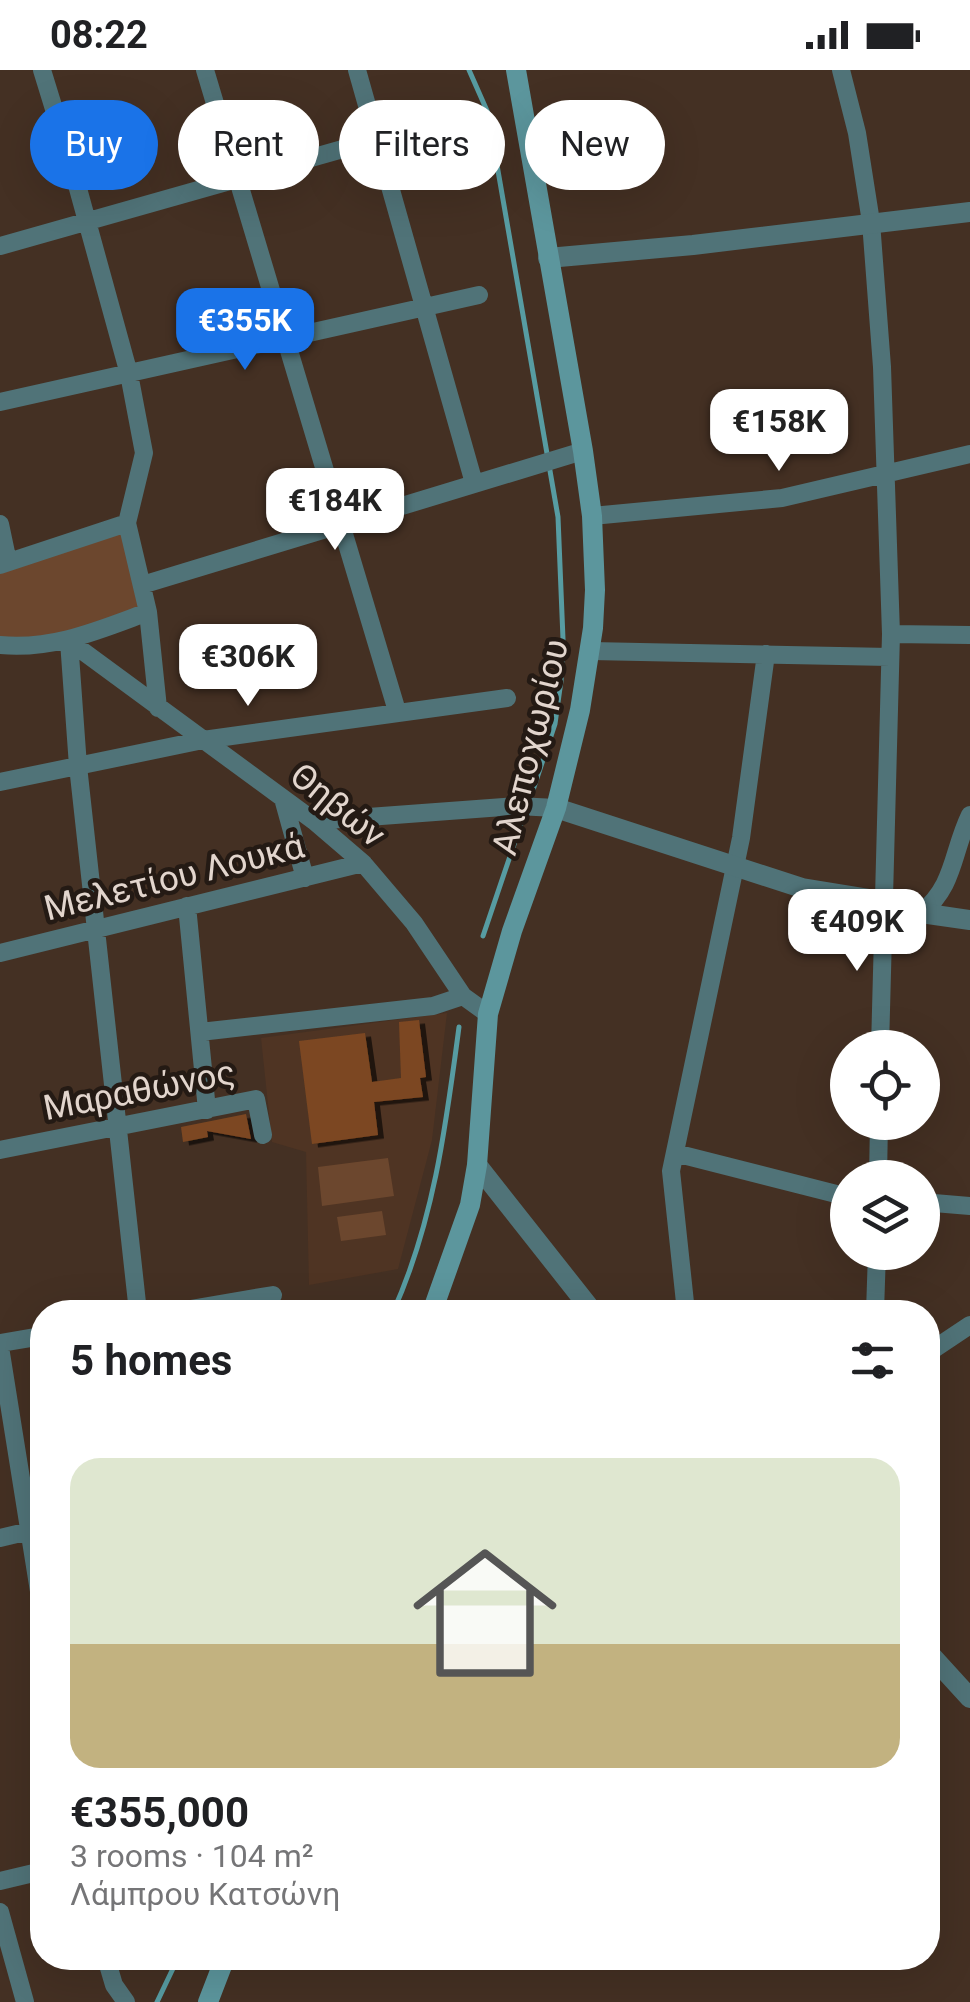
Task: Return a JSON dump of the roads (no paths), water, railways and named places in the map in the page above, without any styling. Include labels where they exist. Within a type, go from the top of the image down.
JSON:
[{"type":"main road","name":"Αλεποχωρίου","points":[[436,1300],[470,1206],[477,1164],[488,1014],[551,808],[591,651],[595,590],[592,516],[574,454],[548,258],[516,70]]},
{"type":"main road","points":[[208,2002],[220,1970]]},
{"type":"street","points":[[42,70],[129,374],[144,453],[127,523],[148,612],[158,708]]},
{"type":"street","points":[[205,70],[215,100]]},
{"type":"street","points":[[356,70],[365,100]]},
{"type":"street","points":[[841,70],[857,133],[871,222],[882,367],[891,634],[880,1030]]},
{"type":"street","points":[[0,246],[197,190]]},
{"type":"street","points":[[243,190],[397,711]]},
{"type":"street","points":[[390,190],[474,484]]},
{"type":"street","points":[[548,258],[970,212]]},
{"type":"street","points":[[0,402],[479,294]]},
{"type":"street","points":[[142,585],[574,454]]},
{"type":"street","points":[[592,516],[782,498],[970,454]]},
{"type":"street","points":[[0,524],[4,563],[127,523]]},
{"type":"street","points":[[0,646],[69,641],[148,612]]},
{"type":"street","points":[[891,634],[970,635]]},
{"type":"street","points":[[69,641],[78,766],[137,1300]]},
{"type":"street","name":"Θηβών","points":[[69,641],[314,821],[363,863],[414,923],[464,996],[488,1014]]},
{"type":"street","points":[[591,651],[890,657]]},
{"type":"street","points":[[684,1300],[670,1191],[741,838],[766,654]]},
{"type":"street","points":[[0,782],[203,740],[507,698]]},
{"type":"street","points":[[284,802],[305,878]]},
{"type":"street","points":[[314,821],[517,806],[551,808],[802,888],[882,902],[922,914],[970,920]]},
{"type":"street","points":[[922,914],[938,900],[949,879],[959,838],[970,815]]},
{"type":"street","name":"Μελετίου Λουκά","points":[[0,953],[363,863]]},
{"type":"street","points":[[187,906],[207,1110]]},
{"type":"street","points":[[200,1032],[433,1006],[464,996]]},
{"type":"street","name":"Μαραθώνος","points":[[0,1150],[256,1099],[263,1135]]},
{"type":"street","points":[[675,1153],[830,1192]]},
{"type":"street","points":[[477,1164],[583,1300]]},
{"type":"street","points":[[940,1204],[970,1206]]},
{"type":"street","points":[[875,1300],[876,1270]]},
{"type":"street","points":[[244,1300],[273,1295]]},
{"type":"street","points":[[940,1345],[970,1325]]},
{"type":"street","points":[[30,1339],[0,1345],[30,1504]]},
{"type":"street","points":[[0,1538],[30,1531]]},
{"type":"street","points":[[940,1665],[970,1698]]},
{"type":"street","points":[[0,1881],[30,1874]]},
{"type":"street","points":[[0,1912],[26,2002]]},
{"type":"street","points":[[110,1970],[126,2002]]},
{"type":"waterway","points":[[469,70],[488,113],[558,517],[561,681],[555,724],[529,802]]},
{"type":"waterway","points":[[483,936],[525,812]]},
{"type":"waterway","points":[[398,1300],[428,1208],[459,1027]]},
{"type":"waterway","points":[[157,2002],[172,1970]]}]
